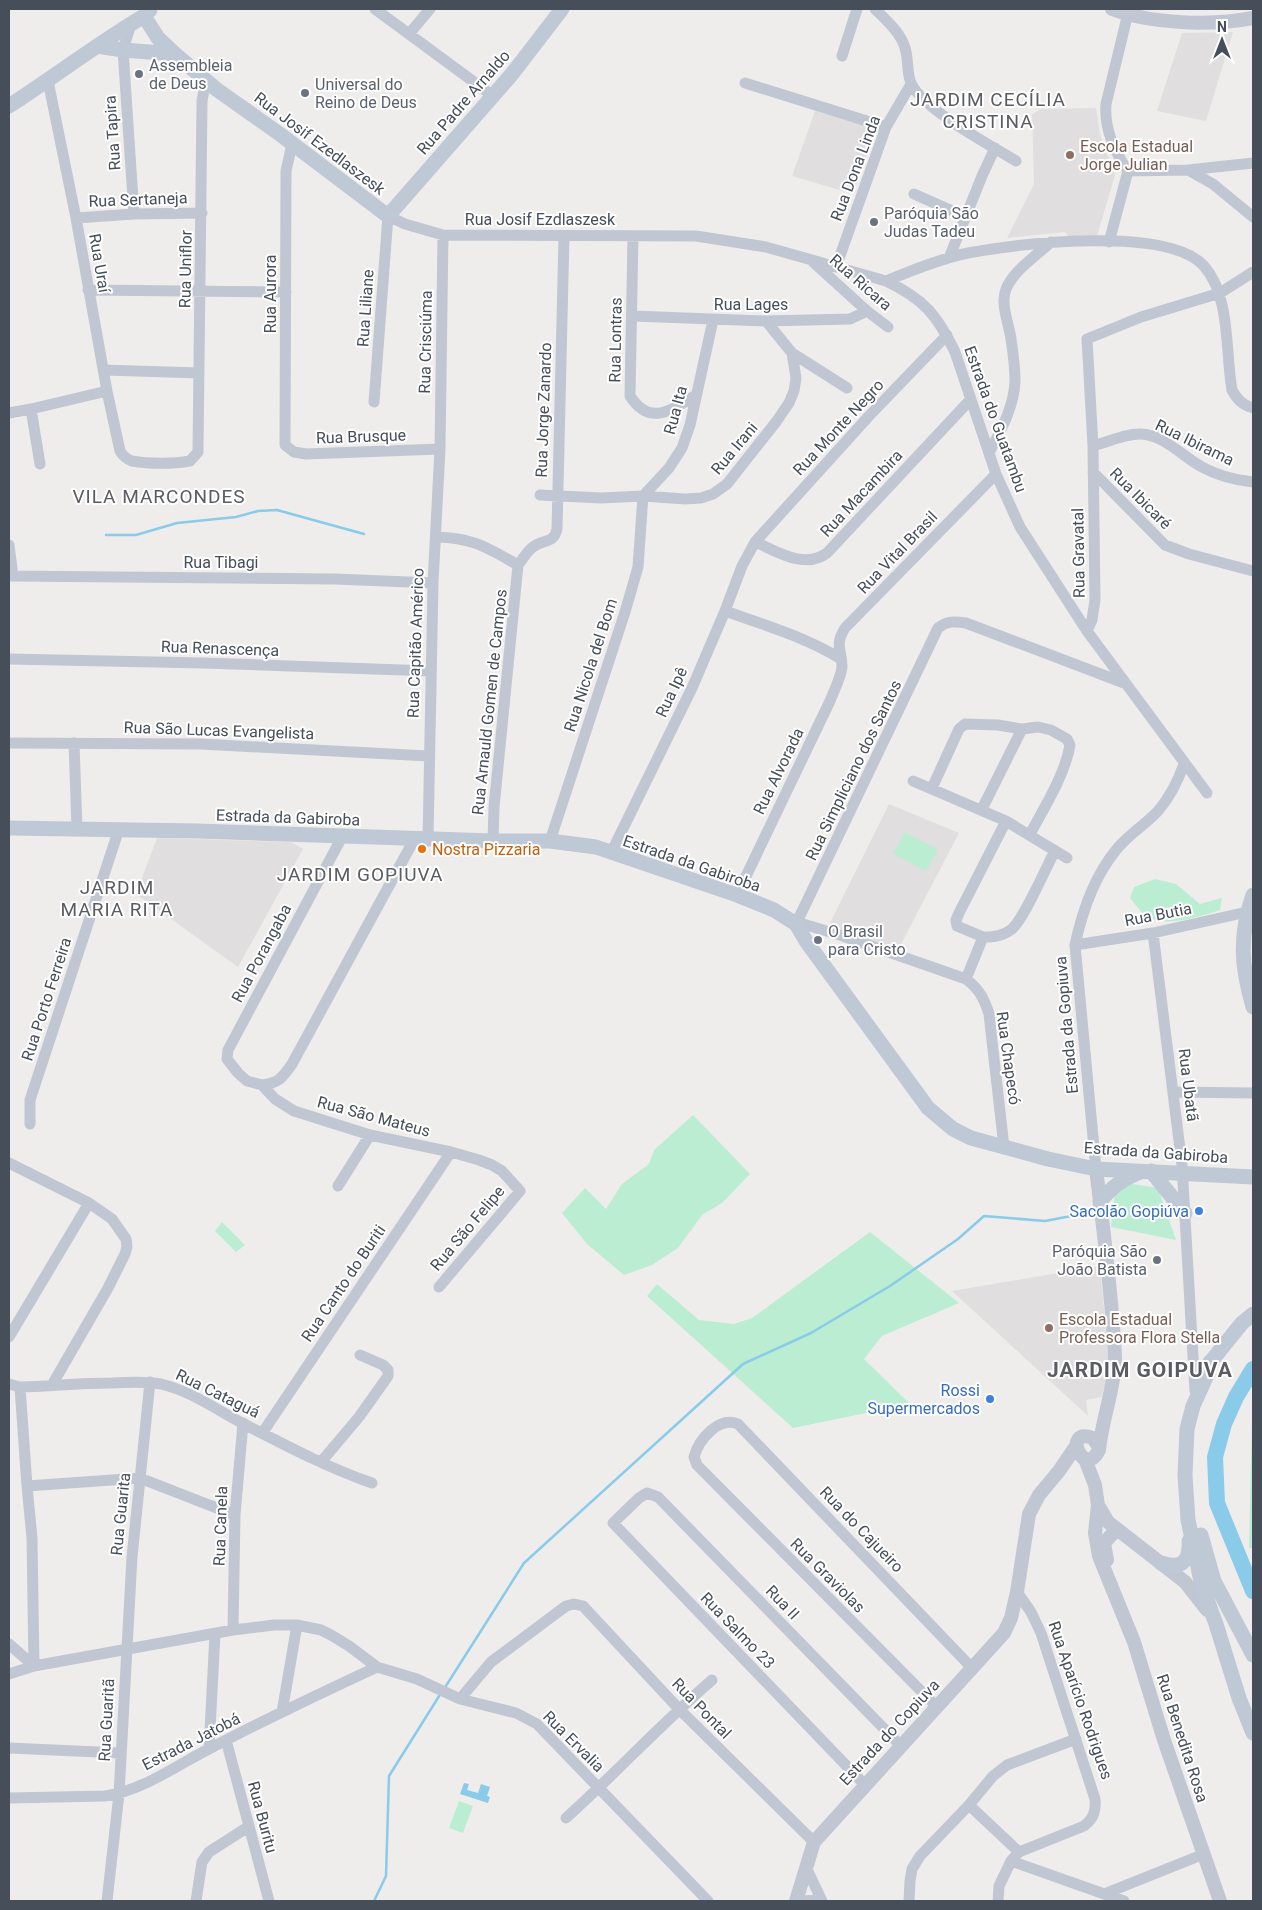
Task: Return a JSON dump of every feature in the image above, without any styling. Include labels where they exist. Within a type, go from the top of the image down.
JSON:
[{"type":"main road","name":"Rua Padre Arnaldo","points":[[388,216],[493,96],[562,9]]},
{"type":"main road","points":[[9,106],[142,16]]},
{"type":"main road","name":"Rua Josif Ezedlaszesk","points":[[142,16],[158,38],[208,82],[388,216]]},
{"type":"main road","points":[[97,46],[175,54]]},
{"type":"main road","name":"Estrada da Gabiroba","points":[[9,828],[119,829],[550,842],[596,847],[737,895],[774,910],[796,924],[806,941],[928,1108],[953,1129],[971,1138],[1096,1169],[1148,1170],[1253,1177]]},
{"type":"main road","points":[[1253,895],[1247,912],[1242,945],[1243,966],[1253,1007]]},
{"type":"main road","points":[[1100,1202],[1113,1187],[1123,1180],[1148,1170],[1185,1214]]},
{"type":"main road","points":[[1162,1564],[1175,1566],[1185,1561],[1189,1548],[1185,1475],[1187,1429],[1194,1399],[1204,1370],[1242,1323],[1253,1314]]},
{"type":"main road","points":[[1187,1443],[1192,1497],[1214,1581],[1253,1655]]},
{"type":"main road","points":[[1188,1520],[1202,1586],[1253,1734]]},
{"type":"main road","points":[[1202,1586],[1218,1603],[1232,1634],[1253,1666]]},
{"type":"main road","points":[[1236,1687],[1243,1698],[1253,1703]]},
{"type":"street","points":[[375,9],[493,96]]},
{"type":"street","points":[[409,34],[430,9]]},
{"type":"street","points":[[842,56],[857,9]]},
{"type":"street","points":[[875,9],[900,36],[905,47],[911,84],[922,99],[1016,161]]},
{"type":"street","points":[[1112,9],[1128,11],[1139,16],[1204,23],[1253,18]]},
{"type":"street","points":[[1109,242],[1128,171],[1118,155],[1105,116],[1106,104],[1128,11]]},
{"type":"street","points":[[122,50],[142,16]]},
{"type":"street","name":"Rua Tapira","points":[[122,50],[134,214]]},
{"type":"street","name":"Rua Uraí","points":[[48,81],[120,451]]},
{"type":"street","name":"Rua Uniflor","points":[[120,451],[123,457],[131,461],[184,462],[195,457],[198,452],[202,101],[208,82]]},
{"type":"street","points":[[745,83],[886,127]]},
{"type":"street","name":"Rua Dona Linda","points":[[836,267],[886,127],[911,84]]},
{"type":"street","name":"Rua Aurora","points":[[285,446],[286,171],[292,144]]},
{"type":"street","points":[[949,258],[995,148]]},
{"type":"street","points":[[1128,171],[1188,170],[1253,163]]},
{"type":"street","points":[[1188,170],[1213,184],[1253,217]]},
{"type":"street","points":[[914,194],[966,217]]},
{"type":"street","name":"Rua Sertaneja","points":[[76,218],[134,214],[202,213]]},
{"type":"street","name":"Rua Josif Ezdlaszesk","points":[[388,216],[406,224],[443,235],[696,236]]},
{"type":"street","name":"Rua Liliane","points":[[374,402],[388,216]]},
{"type":"street","name":"Rua Crisciúma","points":[[440,449],[443,235]]},
{"type":"street","name":"Rua Jorge Zanardo","points":[[518,565],[533,547],[549,542],[556,534],[564,236]]},
{"type":"street","name":"Rua Lontras","points":[[633,236],[630,396],[643,411],[658,414],[666,413],[696,395]]},
{"type":"street","name":"Estrada do Guatambu","points":[[696,236],[766,247],[886,281],[902,289],[928,307],[947,335],[996,474],[1020,527],[1087,631],[1184,764],[1207,792]]},
{"type":"street","points":[[989,452],[1012,405],[1014,392],[1015,378],[1005,306],[1005,292],[1010,282],[1051,242]]},
{"type":"street","points":[[886,281],[916,268],[968,253],[1051,242],[1109,242],[1167,247],[1190,256],[1203,266],[1220,293],[1232,390],[1237,399],[1246,406],[1253,408]]},
{"type":"street","name":"Rua Ricara","points":[[812,261],[867,311],[888,327]]},
{"type":"street","points":[[1220,293],[1253,272]]},
{"type":"street","points":[[88,290],[286,292]]},
{"type":"street","name":"Rua Gravatal","points":[[1087,631],[1094,612],[1095,600],[1093,446],[1087,339],[1141,317],[1220,293]]},
{"type":"street","name":"Rua Lages","points":[[632,316],[766,321],[850,319],[867,311]]},
{"type":"street","name":"Rua Ita","points":[[643,496],[668,468],[682,448],[690,424],[713,320]]},
{"type":"street","points":[[766,321],[792,353],[847,388]]},
{"type":"street","name":"Rua Monte Negro","points":[[754,542],[869,416],[947,335]]},
{"type":"street","name":"Rua Irani","points":[[540,495],[602,498],[643,496],[684,499],[701,498],[713,494],[727,484],[776,422],[789,402],[796,378],[792,353]]},
{"type":"street","points":[[104,370],[199,373]]},
{"type":"street","points":[[9,412],[31,409],[107,391]]},
{"type":"street","name":"Rua Macambira","points":[[754,542],[793,558],[809,560],[820,558],[827,553],[971,399]]},
{"type":"street","points":[[31,409],[40,464]]},
{"type":"street","name":"Rua Ibirama","points":[[1093,446],[1130,435],[1142,434],[1169,444],[1215,474],[1240,481],[1253,482]]},
{"type":"street","name":"Rua Brusque","points":[[285,446],[294,452],[306,454],[440,449]]},
{"type":"street","name":"Rua Capitão Américo","points":[[421,838],[428,756],[433,583],[440,449]]},
{"type":"street","name":"Rua Ibicaré","points":[[1093,472],[1165,545],[1189,554],[1253,571]]},
{"type":"street","name":"Rua Vital Brasil","points":[[841,659],[839,651],[840,638],[845,628],[996,474]]},
{"type":"street","name":"Rua Nicola del Bom","points":[[550,842],[622,622],[638,567],[643,496]]},
{"type":"street","points":[[436,537],[470,540],[518,565]]},
{"type":"street","name":"Rua Ipê","points":[[611,853],[692,688],[742,566],[754,542]]},
{"type":"street","points":[[9,545],[11,576]]},
{"type":"street","name":"Rua Arnauld Gomen de Campos","points":[[493,841],[497,778],[518,565]]},
{"type":"street","name":"Rua Tibagi","points":[[11,576],[335,579],[433,583]]},
{"type":"street","points":[[725,611],[792,635],[818,646],[841,659]]},
{"type":"street","name":"Rua Simpliciano dos Santos","points":[[796,924],[938,628],[946,622],[966,623],[1124,683]]},
{"type":"street","name":"Rua Renascença","points":[[9,659],[203,663],[431,671]]},
{"type":"street","name":"Rua Alvorada","points":[[737,895],[830,701],[840,676],[841,659]]},
{"type":"street","points":[[932,788],[959,729],[965,724],[998,725],[1022,729],[1038,727],[1051,730],[1067,739],[1070,745],[1056,784],[1030,834]]},
{"type":"street","points":[[982,809],[1022,729]]},
{"type":"street","name":"Rua São Lucas Evangelista","points":[[9,743],[200,744],[428,756]]},
{"type":"street","points":[[74,743],[77,829]]},
{"type":"street","name":"Estrada da Gopiuva","points":[[1096,1169],[1075,945],[1078,930],[1093,887],[1105,865],[1126,839],[1158,811],[1171,794],[1184,764]]},
{"type":"street","points":[[913,781],[982,809],[1030,834],[1067,858]]},
{"type":"street","points":[[1006,821],[958,913],[957,926],[983,937],[1001,936],[1012,929],[1020,918],[1055,851]]},
{"type":"street","name":"Rua Porto Ferreira","points":[[30,1124],[30,1100],[119,829]]},
{"type":"street","name":"Rua Porangaba","points":[[227,1059],[228,1050],[342,836]]},
{"type":"street","points":[[262,1085],[275,1083],[283,1077],[292,1064],[421,838]]},
{"type":"street","name":"Rua Butia","points":[[1075,945],[1153,933],[1247,912]]},
{"type":"street","name":"Rua Chapecó","points":[[796,924],[803,924],[840,935],[966,979],[976,987],[984,998],[989,1014],[1004,1147]]},
{"type":"street","name":"Rua Ubatã","points":[[1153,933],[1183,1173],[1188,1284],[1194,1354],[1194,1399]]},
{"type":"street","points":[[966,979],[983,937]]},
{"type":"street","name":"Rua São Mateus","points":[[227,1059],[238,1073],[247,1080],[262,1085],[275,1099],[294,1111],[370,1135],[451,1152],[492,1165],[502,1171],[520,1191]]},
{"type":"street","points":[[1174,1092],[1253,1093]]},
{"type":"street","points":[[338,1186],[370,1135]]},
{"type":"street","name":"Rua Canto do Buriti","points":[[263,1432],[451,1152]]},
{"type":"street","points":[[9,1163],[89,1203],[112,1219],[126,1239],[127,1247],[108,1288],[52,1385]]},
{"type":"street","points":[[1017,1592],[1029,1514],[1039,1495],[1059,1471],[1087,1450],[1105,1415],[1111,1393],[1115,1358],[1110,1292],[1096,1169]]},
{"type":"street","name":"Rua São Felipe","points":[[439,1287],[520,1191]]},
{"type":"street","points":[[9,1337],[89,1203]]},
{"type":"street","points":[[1194,1354],[1211,1360]]},
{"type":"street","points":[[321,1462],[359,1417],[388,1376],[388,1370],[382,1365],[360,1355]]},
{"type":"street","name":"Rua Cataguá","points":[[14,1385],[150,1382],[178,1390],[321,1462],[372,1483]]},
{"type":"street","name":"Rua Guarita","points":[[127,1649],[132,1557],[150,1382]]},
{"type":"street","points":[[14,1385],[32,1538],[34,1666]]},
{"type":"street","name":"Rua do Cajueiro","points":[[697,1465],[694,1457],[702,1440],[714,1428],[724,1422],[732,1421],[738,1424],[972,1668]]},
{"type":"street","name":"Rua Canela","points":[[234,1630],[235,1516],[243,1423]]},
{"type":"street","name":"Rua Benedita Rosa","points":[[1087,1450],[1098,1505],[1095,1542],[1110,1586],[1134,1642],[1164,1740],[1220,1901]]},
{"type":"street","name":"Rua Graviolas","points":[[697,1465],[937,1707]]},
{"type":"street","points":[[27,1486],[140,1478],[235,1516]]},
{"type":"street","name":"Rua II","points":[[639,1498],[647,1493],[658,1497],[900,1745]]},
{"type":"street","name":"Rua Salmo 23","points":[[639,1498],[614,1523],[865,1785]]},
{"type":"street","name":"Rua Benedita Rosa","points":[[1098,1505],[1108,1522],[1116,1530],[1104,1543],[1110,1586]]},
{"type":"street","points":[[1116,1530],[1185,1582],[1196,1593],[1216,1624]]},
{"type":"street","points":[[1162,1564],[1202,1586]]},
{"type":"street","name":"Estrada do Copiuva","points":[[796,1901],[814,1842],[1004,1632],[1011,1618],[1017,1592]]},
{"type":"street","name":"Rua Aparício Rodrigues","points":[[998,1901],[999,1886],[1010,1861],[1019,1852],[1084,1826],[1092,1819],[1096,1809],[1095,1798],[1041,1633],[1031,1612],[1017,1592]]},
{"type":"street","name":"Rua Pontal","points":[[460,1699],[491,1662],[566,1606],[574,1604],[583,1606],[679,1709],[814,1842]]},
{"type":"street","points":[[9,1674],[34,1666],[234,1630],[297,1625],[321,1630],[349,1646],[377,1667]]},
{"type":"street","points":[[282,1712],[297,1625]]},
{"type":"street","points":[[209,1748],[215,1634]]},
{"type":"street","points":[[9,1644],[34,1666]]},
{"type":"street","name":"Rua Guaritã","points":[[119,1794],[127,1649]]},
{"type":"street","name":"Rua Ervalia","points":[[377,1667],[417,1679],[460,1699],[516,1713],[537,1724],[708,1901]]},
{"type":"street","name":"Estrada Jatobá","points":[[9,1798],[119,1794],[133,1789],[209,1748],[377,1667]]},
{"type":"street","points":[[566,1818],[679,1709],[712,1680]]},
{"type":"street","points":[[908,1901],[912,1869],[920,1856],[969,1805],[993,1776],[1007,1765],[1076,1738]]},
{"type":"street","name":"Rua Buritu","points":[[226,1740],[269,1901]]},
{"type":"street","points":[[9,1748],[120,1753]]},
{"type":"street","points":[[107,1901],[119,1794]]},
{"type":"street","points":[[969,1805],[1019,1852]]},
{"type":"street","points":[[196,1901],[202,1862],[210,1852],[248,1827]]},
{"type":"street","points":[[1104,1894],[1204,1854]]},
{"type":"street","points":[[1010,1861],[1124,1901]]},
{"type":"street","points":[[802,1901],[821,1901],[806,1867]]},
{"type":"shaded area","points":[[1233,32],[1206,121],[1157,111],[1182,33]]},
{"type":"shaded area","name":"Escola Estadual Jorge Julian","points":[[1096,108],[1100,135],[1115,175],[1097,236],[1068,236],[1065,232],[1007,238],[1034,184],[1032,115],[1040,109]]},
{"type":"shaded area","points":[[815,111],[877,128],[853,194],[792,176]]},
{"type":"shaded area","points":[[889,804],[959,833],[898,950],[829,925]]},
{"type":"shaded area","points":[[157,838],[291,842],[303,849],[238,967],[136,894]]},
{"type":"shaded area","name":"Escola Estadual Professora Flora Stella","points":[[1100,1266],[1109,1365],[1102,1397],[1086,1400],[1088,1416],[952,1291]]},
{"type":"green space","points":[[905,832],[938,850],[926,871],[893,854]]},
{"type":"green space","points":[[1155,879],[1176,884],[1200,904],[1222,898],[1220,910],[1195,918],[1175,921],[1157,920],[1147,917],[1130,898],[1134,887]]},
{"type":"green space","points":[[693,1115],[750,1174],[722,1203],[702,1215],[678,1248],[652,1265],[624,1275],[587,1244],[562,1213],[585,1188],[606,1209],[622,1184],[649,1164],[654,1150]]},
{"type":"green space","points":[[1133,1184],[1158,1188],[1176,1240],[1111,1227],[1115,1191],[1125,1185]]},
{"type":"green space","points":[[222,1222],[245,1245],[236,1252],[215,1231]]},
{"type":"green space","points":[[870,1232],[959,1303],[882,1336],[864,1359],[910,1404],[793,1428],[647,1296],[657,1284],[699,1320],[734,1324],[752,1318]]},
{"type":"green space","points":[[1252,1418],[1253,1548],[1249,1548]]},
{"type":"green space","points":[[459,1801],[473,1806],[463,1833],[449,1828]]},
{"type":"water","points":[[464,1783],[469,1784],[467,1790],[478,1793],[481,1784],[490,1787],[487,1796],[490,1797],[488,1803],[460,1794]]},
{"type":"waterway","points":[[106,535],[136,535],[177,523],[236,517],[258,511],[277,510],[364,534]]},
{"type":"waterway","points":[[444,1689],[524,1563],[743,1364],[811,1333],[890,1286],[958,1239],[984,1216],[1045,1221],[1087,1213]]},
{"type":"waterway","points":[[1253,1369],[1236,1397],[1224,1424],[1215,1457],[1217,1503],[1253,1591]]},
{"type":"waterway","points":[[374,1901],[386,1876],[389,1776],[441,1693]]},
{"type":"place","name":"Assembleia de Deus","points":[[139,74]]},
{"type":"place","name":"Universal do Reino de Deus","points":[[305,93]]},
{"type":"place","name":"Escola Estadual Jorge Julian","points":[[1070,155]]},
{"type":"place","name":"Paróquia São Judas Tadeu","points":[[874,222]]},
{"type":"place","name":"Nostra Pizzaria","points":[[422,849]]},
{"type":"place","name":"O Brasil para Cristo","points":[[818,940]]},
{"type":"place","name":"Sacolão Gopiúva","points":[[1199,1211]]},
{"type":"place","name":"Paróquia São João Batista","points":[[1157,1260]]},
{"type":"place","name":"Escola Estadual Professora Flora Stella","points":[[1049,1328]]},
{"type":"place","name":"Rossi Supermercados","points":[[990,1399]]},
{"type":"district","name":"JARDIM CECÍLIA CRISTINA","points":[[988,110]]},
{"type":"district","name":"VILA MARCONDES","points":[[159,496]]},
{"type":"district","name":"JARDIM GOPIUVA","points":[[360,874]]},
{"type":"district","name":"JARDIM MARIA RITA","points":[[117,898]]},
{"type":"district","name":"JARDIM GOIPUVA","points":[[1140,1370]]}]
